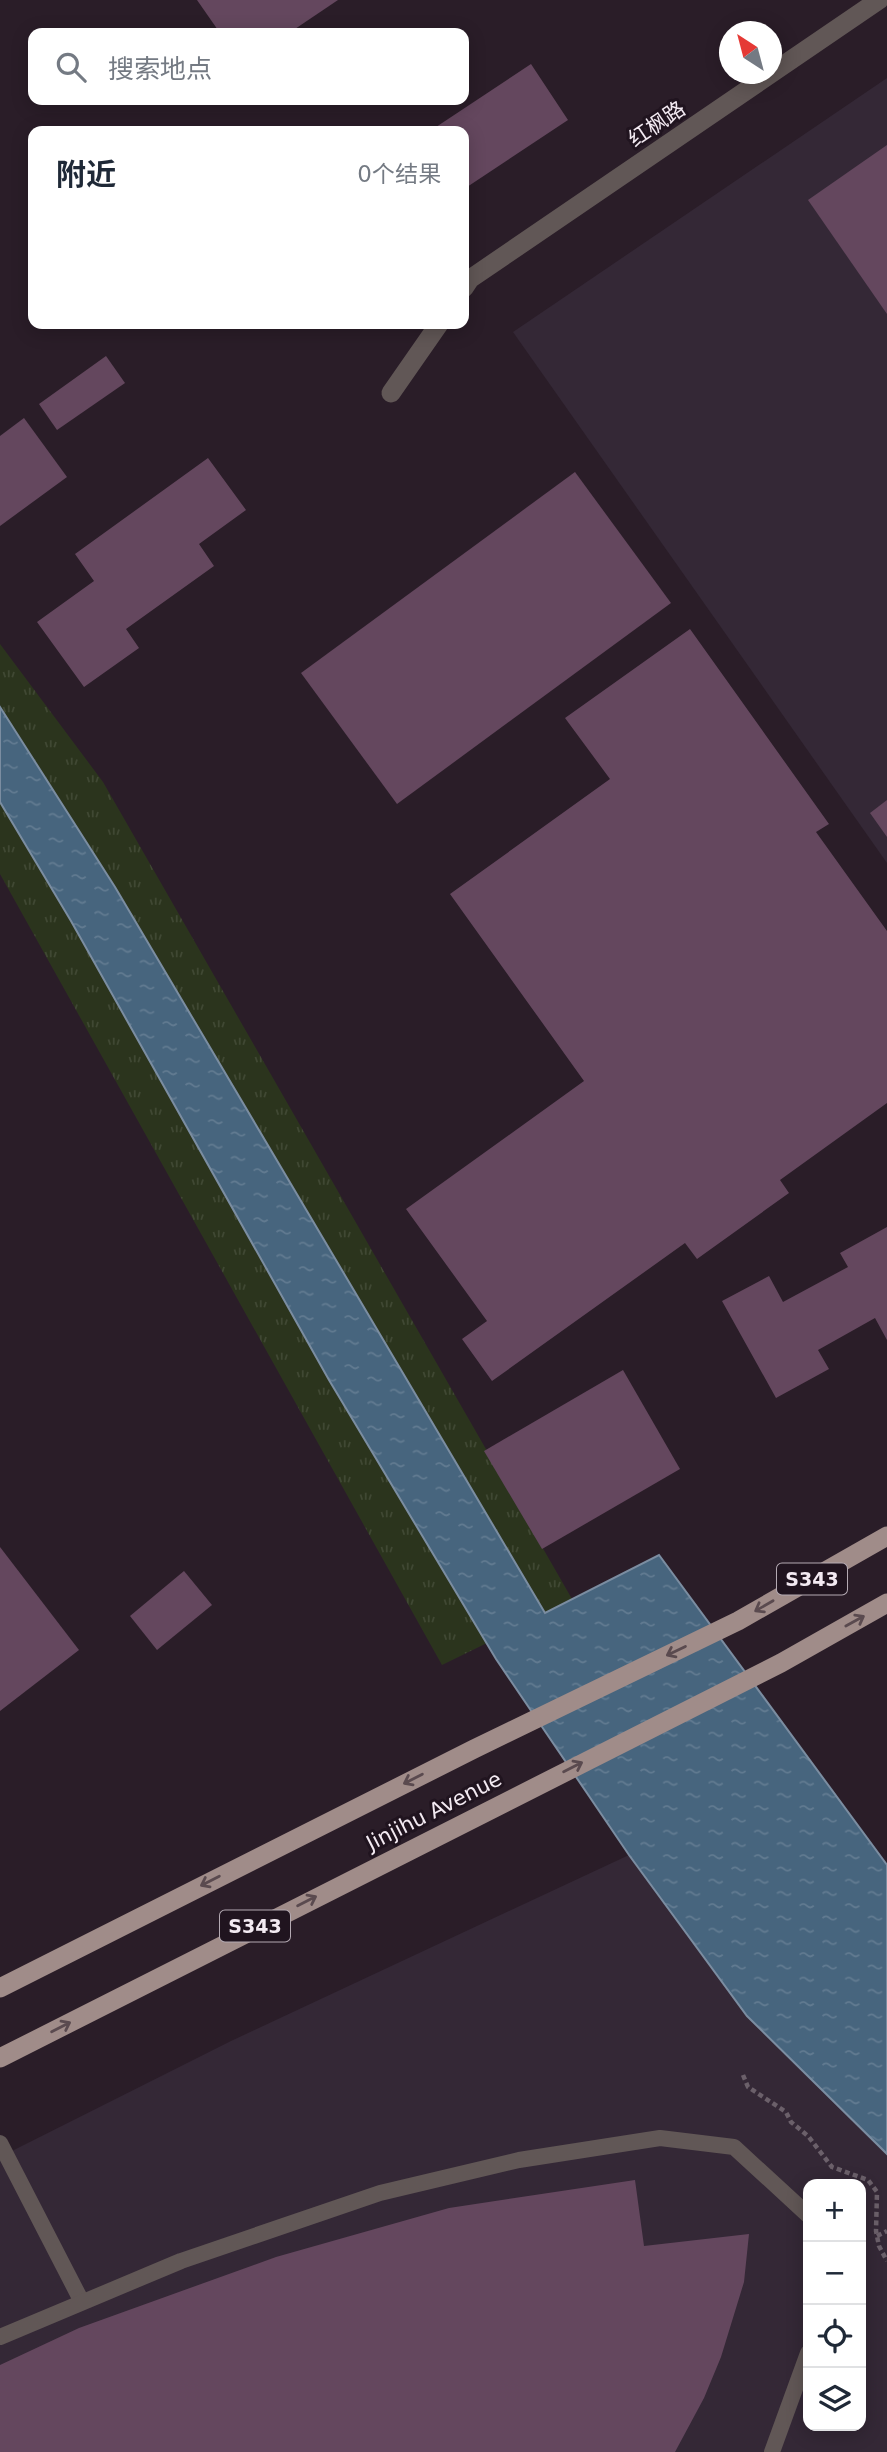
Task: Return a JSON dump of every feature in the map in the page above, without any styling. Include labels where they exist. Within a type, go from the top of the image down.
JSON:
[{"type":"main road","name":"Jinjihu Avenue","points":[[0,1988],[474,1749],[738,1621],[887,1536]]},
{"type":"main road","name":"Jinjihu Avenue","points":[[0,2058],[781,1663],[887,1603]]},
{"type":"street","name":"红枫路","points":[[469,280],[879,0]]},
{"type":"street","points":[[391,393],[436,329]]},
{"type":"lane","points":[[0,2337],[181,2261],[380,2193],[519,2160],[660,2138],[734,2147],[803,2210]]},
{"type":"lane","points":[[0,2143],[82,2302]]},
{"type":"lane","points":[[772,2452],[803,2367]]},
{"type":"path","points":[[743,2075],[748,2087],[786,2112],[791,2122],[808,2136],[832,2167],[868,2180],[877,2192],[877,2236],[887,2261]]},
{"type":"path","points":[[877,2236],[887,2231]]},
{"type":"shaded area","points":[[887,78],[887,863],[513,332]]},
{"type":"shaded area","points":[[629,1855],[747,2016],[887,2154],[887,2452],[0,2452],[0,2157],[231,2041]]},
{"type":"green space","points":[[0,644],[103,782],[572,1599],[546,1614],[115,887],[0,707]]},
{"type":"green space","points":[[0,802],[71,921],[329,1380],[487,1643],[442,1665],[0,874]]},
{"type":"water","points":[[0,707],[115,887],[545,1613],[659,1555],[887,1865],[887,2154],[747,2016],[629,1855],[496,1659],[329,1380],[71,921],[0,802]]},
{"type":"building","points":[[197,0],[338,0],[296,28],[217,28]]},
{"type":"building","points":[[531,64],[568,120],[469,186],[469,126],[438,126]]},
{"type":"building","points":[[887,145],[887,314],[808,200]]},
{"type":"building","points":[[106,356],[125,383],[57,430],[39,404]]},
{"type":"building","points":[[24,418],[67,477],[0,526],[0,436]]},
{"type":"building","points":[[208,458],[246,510],[199,544],[214,566],[126,629],[139,648],[84,687],[37,622],[94,581],[75,554]]},
{"type":"building","points":[[575,472],[671,603],[397,804],[301,673]]},
{"type":"building","points":[[690,629],[829,824],[816,832],[887,931],[887,1103],[780,1180],[789,1193],[697,1259],[685,1243],[492,1381],[462,1339],[487,1321],[406,1209],[584,1081],[450,894],[610,779],[565,718]]},
{"type":"building","points":[[887,800],[887,837],[870,813]]},
{"type":"building","points":[[887,1227],[887,1340],[875,1318],[818,1350],[829,1369],[776,1398],[722,1301],[769,1276],[783,1302],[848,1267],[840,1253]]},
{"type":"building","points":[[623,1370],[680,1469],[542,1549],[484,1451]]},
{"type":"building","points":[[0,1547],[79,1650],[0,1711]]},
{"type":"building","points":[[184,1571],[212,1605],[157,1650],[130,1616]]},
{"type":"building","points":[[635,2180],[644,2246],[749,2234],[744,2282],[721,2357],[704,2398],[675,2452],[0,2452],[0,2365],[79,2328],[276,2257],[449,2208]]}]
